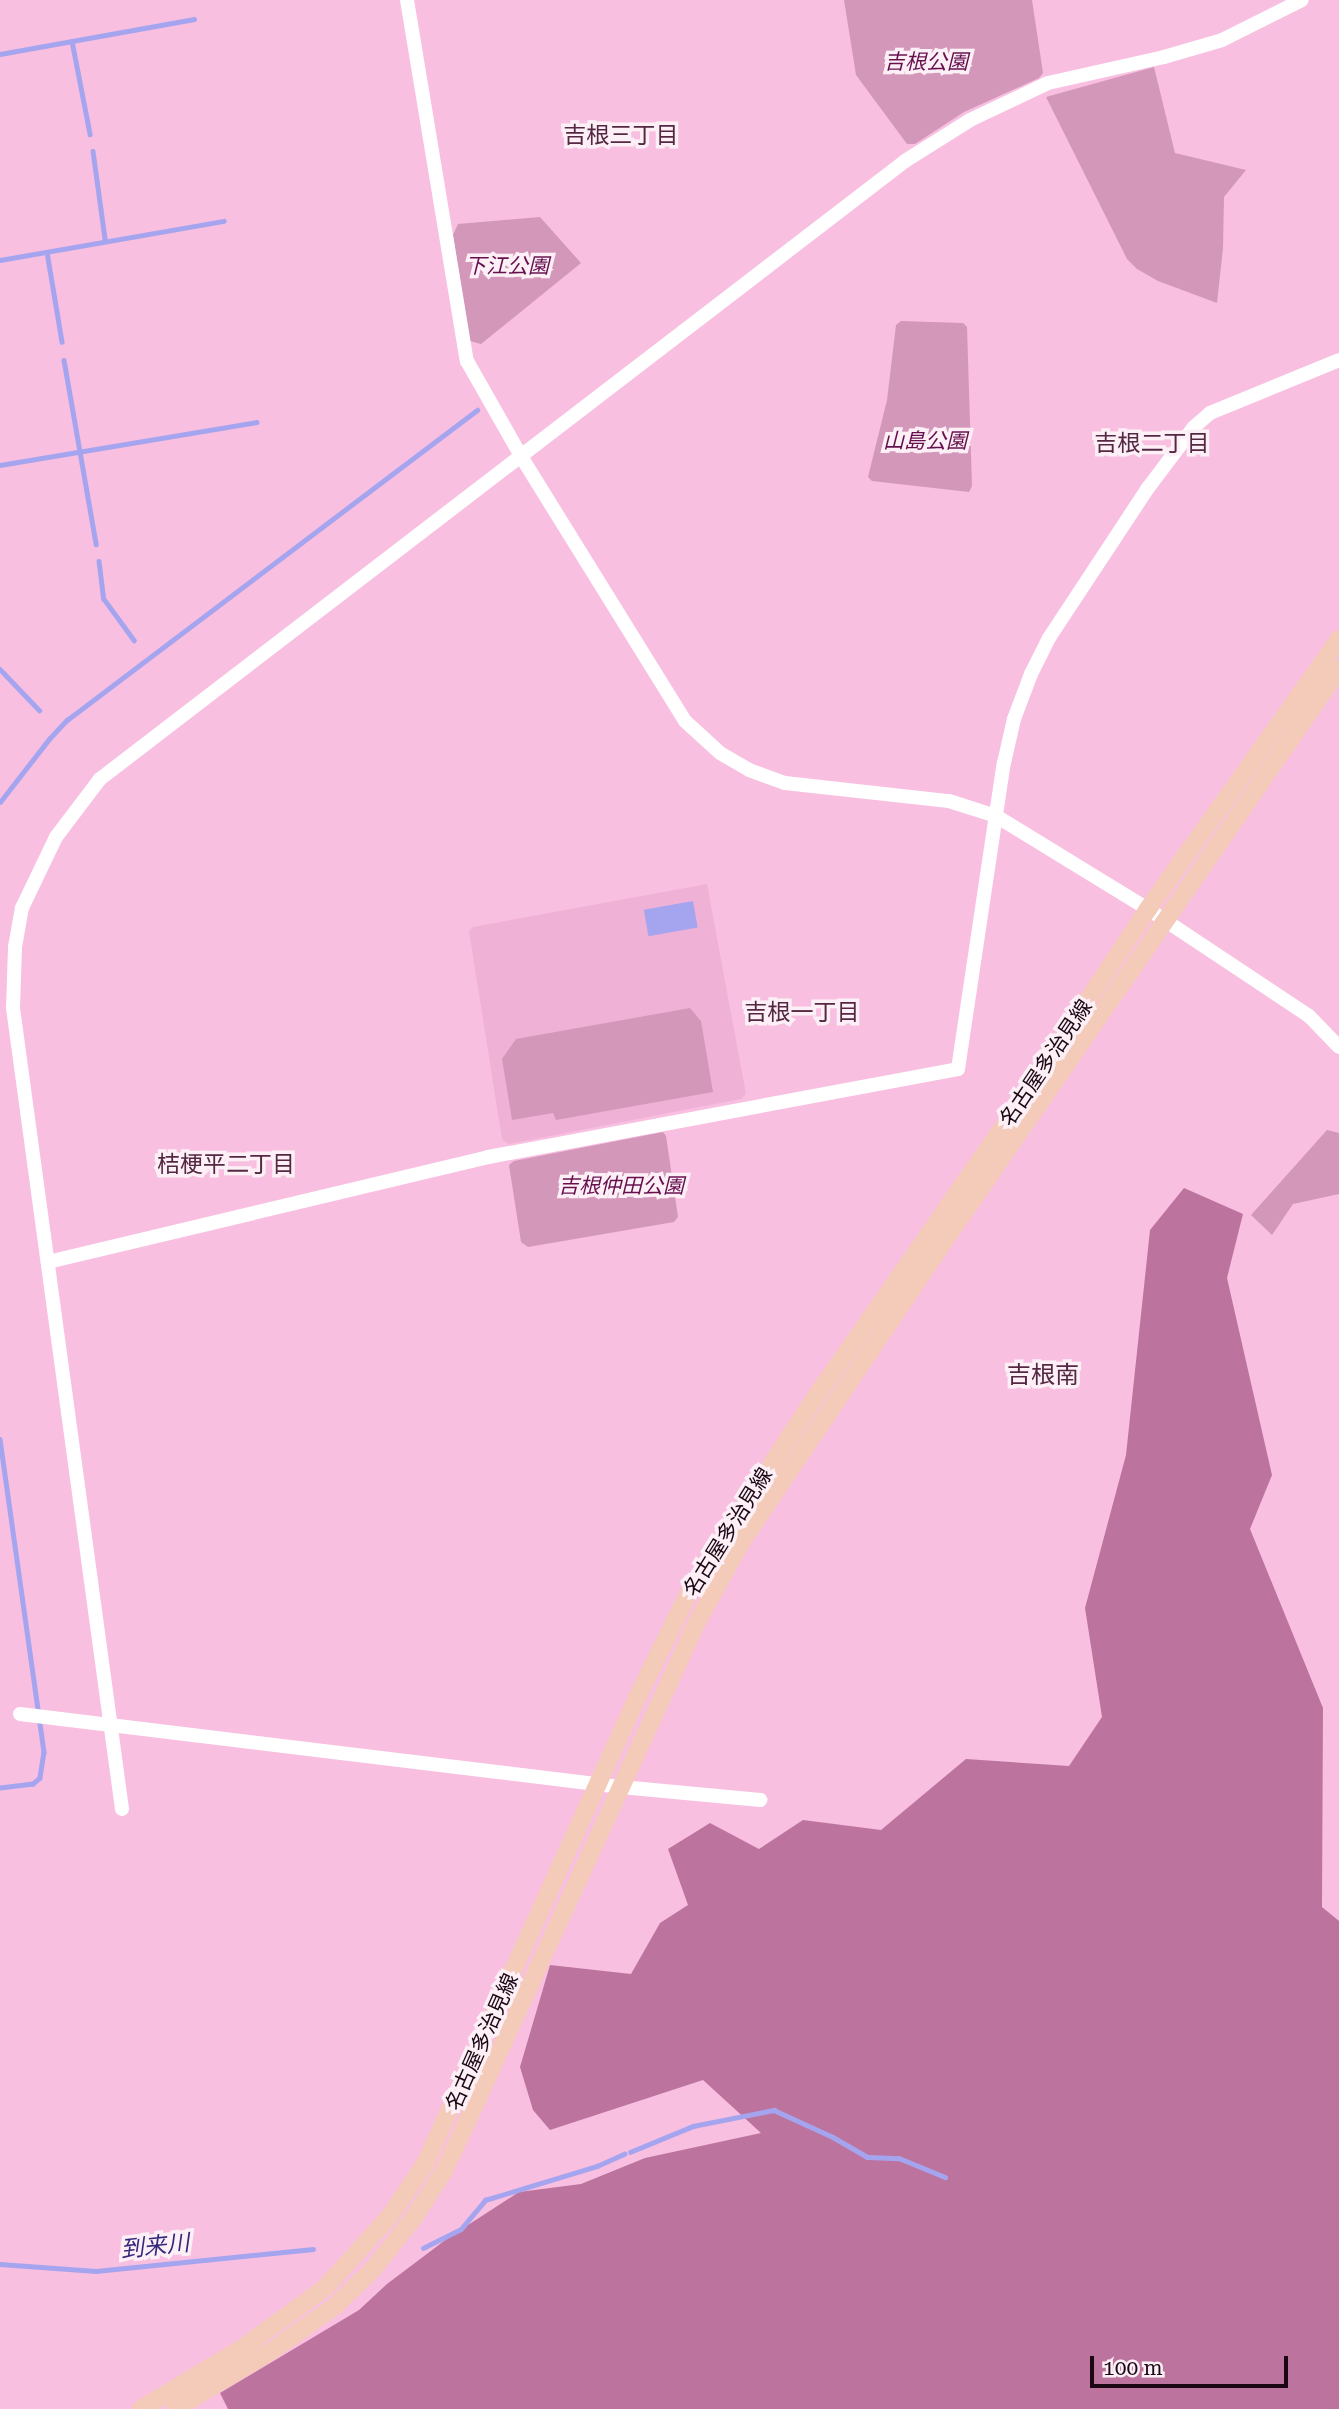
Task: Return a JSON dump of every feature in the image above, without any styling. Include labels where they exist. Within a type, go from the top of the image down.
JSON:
[{"type":"main road","name":"名古屋多治見線","points":[[141,2409],[292,2315],[358,2255],[390,2216],[438,2141],[676,1616],[724,1534],[809,1406],[1026,1094],[1148,909],[1339,639]]},
{"type":"main road","name":"名古屋多治見線","points":[[175,2409],[270,2352],[335,2306],[373,2269],[412,2220],[449,2160],[701,1613],[742,1541],[1339,669]]},
{"type":"street","points":[[407,0],[467,361],[522,458],[685,721],[720,753],[748,770],[785,783],[949,801],[996,816],[1148,909],[1309,1016],[1339,1047]]},
{"type":"street","points":[[122,1809],[108,1724],[13,1008],[15,947],[22,908],[56,837],[100,779],[522,458],[905,161],[970,120],[1048,83],[1164,57],[1222,40],[1301,0]]},
{"type":"street","points":[[48,1262],[488,1157],[958,1069],[996,816],[1014,719],[1031,674],[1049,638],[1172,455],[1210,413],[1339,360]]},
{"type":"street","points":[[32,1715],[621,1787],[760,1800]]},
{"type":"shaded area","points":[[707,884],[746,1094],[741,1099],[509,1144],[502,1139],[469,931],[473,927]]},
{"type":"shaded area","points":[[1184,1188],[1243,1214],[1227,1278],[1272,1475],[1250,1529],[1323,1708],[1322,1907],[1339,1921],[1339,2409],[228,2409],[220,2393],[359,2310],[387,2284],[448,2238],[519,2192],[581,2184],[645,2158],[761,2133],[703,2080],[550,2130],[533,2110],[520,2067],[550,1965],[631,1974],[660,1923],[688,1905],[668,1849],[710,1823],[759,1849],[803,1820],[881,1830],[966,1759],[1069,1766],[1102,1717],[1085,1608],[1126,1455],[1150,1230]]},
{"type":"green space","name":"吉根公園","points":[[844,0],[1032,0],[1043,73],[1039,78],[964,112],[915,144],[907,144],[856,75]]},
{"type":"green space","points":[[1154,67],[1175,153],[1246,170],[1224,197],[1223,248],[1217,303],[1158,281],[1137,269],[1127,259],[1046,97]]},
{"type":"green space","name":"下江公園","points":[[540,217],[581,263],[481,344],[470,341],[453,235],[458,224]]},
{"type":"green space","name":"山島公園","points":[[901,321],[963,323],[967,327],[972,486],[969,492],[872,481],[868,477],[887,400],[896,325]]},
{"type":"green space","points":[[690,1008],[701,1021],[713,1092],[556,1120],[553,1113],[512,1120],[502,1059],[516,1039]]},
{"type":"green space","points":[[1327,1130],[1339,1133],[1339,1194],[1293,1204],[1272,1235],[1251,1215]]},
{"type":"green space","name":"吉根仲田公園","points":[[663,1132],[666,1136],[678,1217],[674,1222],[528,1247],[521,1242],[509,1165],[514,1161]]},
{"type":"water","points":[[693,901],[698,928],[648,936],[644,910]]},
{"type":"waterway","points":[[0,54],[194,19]]},
{"type":"waterway","points":[[72,41],[90,134]]},
{"type":"waterway","points":[[93,151],[105,239]]},
{"type":"waterway","points":[[0,260],[224,221]]},
{"type":"waterway","points":[[47,252],[62,342]]},
{"type":"waterway","points":[[64,360],[96,544]]},
{"type":"waterway","points":[[0,802],[67,720],[477,410]]},
{"type":"waterway","points":[[0,465],[256,422]]},
{"type":"waterway","points":[[99,561],[104,599],[134,640]]},
{"type":"waterway","points":[[0,669],[39,710]]},
{"type":"waterway","points":[[0,1439],[44,1752],[40,1778],[33,1784],[0,1788]]},
{"type":"waterway","points":[[630,2152],[693,2126],[774,2110],[833,2137],[867,2157],[899,2158],[945,2177]]},
{"type":"waterway","points":[[423,2248],[461,2229],[485,2200],[597,2166],[624,2154]]},
{"type":"waterway","name":"到来川","points":[[0,2264],[96,2271],[313,2249]]},
{"type":"district","name":"吉根三丁目","points":[[621,136]]},
{"type":"district","name":"吉根二丁目","points":[[1152,444]]},
{"type":"district","name":"吉根一丁目","points":[[802,1013]]},
{"type":"district","name":"桔梗平二丁目","points":[[226,1165]]},
{"type":"district","name":"吉根南","points":[[1043,1376]]}]
